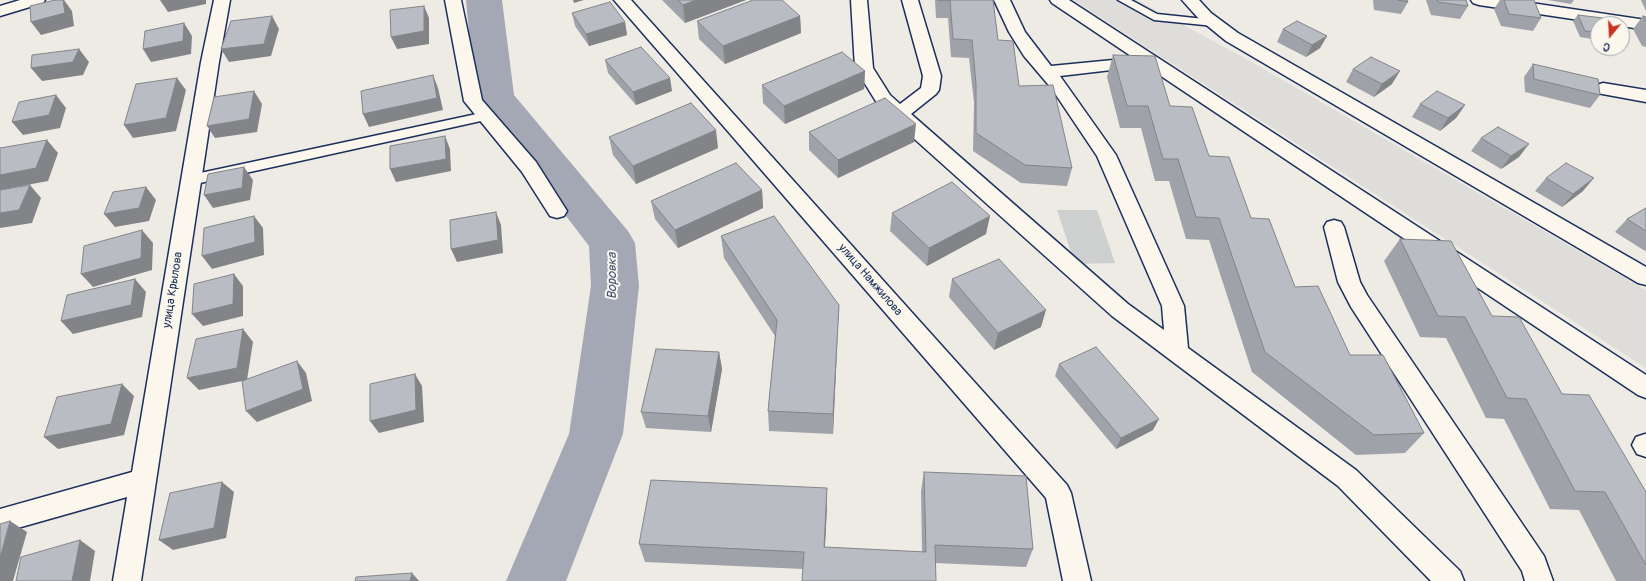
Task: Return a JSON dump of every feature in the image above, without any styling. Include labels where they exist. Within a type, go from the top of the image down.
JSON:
[{"type":"street","points":[[0,11],[37,0]]},
{"type":"street","name":"улица Крылова","points":[[127,581],[191,180],[222,0]]},
{"type":"street","points":[[453,0],[474,101],[529,167],[557,211]]},
{"type":"street","name":"улица Намжилова","points":[[622,0],[1058,493],[1077,581]]},
{"type":"street","points":[[859,0],[864,68],[883,99],[898,114],[1120,310],[1347,478],[1450,581]]},
{"type":"street","points":[[898,114],[926,95],[930,90],[932,76],[910,0]]},
{"type":"street","points":[[1002,0],[1017,32],[1033,56],[1058,85],[1106,155],[1173,306],[1177,352]]},
{"type":"street","points":[[1058,0],[1646,388]]},
{"type":"street","points":[[1190,0],[1214,23],[1232,37],[1646,277]]},
{"type":"street","points":[[1479,0],[1646,24]]},
{"type":"street","points":[[1047,72],[1152,62]]},
{"type":"street","points":[[1603,89],[1646,96]]},
{"type":"street","points":[[1334,227],[1349,282],[1359,301],[1534,565],[1539,581]]},
{"type":"street","points":[[0,521],[142,481]]},
{"type":"lane","points":[[1123,0],[1154,18],[1214,23]]},
{"type":"lane","points":[[191,180],[486,116]]},
{"type":"shaded area","points":[[1073,0],[1137,0],[1250,61],[1646,290],[1646,368]]},
{"type":"shaded area","points":[[1057,210],[1097,210],[1115,263],[1075,264]]},
{"type":"building","points":[[55,0],[63,0],[65,13],[31,22],[30,6]]},
{"type":"building","points":[[678,0],[696,0],[683,5]]},
{"type":"building","points":[[753,0],[782,0],[800,16],[723,46],[697,21]]},
{"type":"building","points":[[950,0],[993,0],[998,40],[1013,41],[1019,86],[1053,85],[1072,168],[1025,165],[976,133],[976,84],[972,40],[953,39]]},
{"type":"building","points":[[1437,0],[1466,0],[1468,6],[1438,2]]},
{"type":"building","points":[[1504,0],[1534,0],[1541,18],[1509,14]]},
{"type":"building","points":[[610,2],[625,22],[586,34],[572,13]]},
{"type":"building","points":[[424,6],[424,31],[391,37],[390,10]]},
{"type":"building","points":[[1578,15],[1590,16],[1590,31],[1585,31]]},
{"type":"building","points":[[272,16],[264,44],[221,49],[231,21]]},
{"type":"building","points":[[1297,21],[1327,36],[1312,45],[1283,29]]},
{"type":"building","points":[[184,23],[183,41],[143,49],[145,31]]},
{"type":"building","points":[[641,47],[670,78],[633,92],[605,60]]},
{"type":"building","points":[[79,49],[73,62],[31,68],[32,55]]},
{"type":"building","points":[[842,52],[865,71],[784,106],[762,85]]},
{"type":"building","points":[[1113,55],[1155,56],[1170,106],[1192,107],[1209,156],[1229,157],[1251,218],[1269,219],[1295,287],[1318,286],[1350,355],[1383,355],[1424,433],[1374,435],[1265,352],[1219,218],[1196,217],[1178,159],[1163,159],[1148,106],[1127,106]]},
{"type":"building","points":[[1371,57],[1400,71],[1382,84],[1353,69]]},
{"type":"building","points":[[1533,64],[1598,79],[1600,95],[1534,79]]},
{"type":"building","points":[[433,75],[437,98],[363,114],[361,91]]},
{"type":"building","points":[[177,78],[166,118],[124,125],[136,84]]},
{"type":"building","points":[[254,91],[249,119],[207,126],[214,97]]},
{"type":"building","points":[[1437,91],[1465,105],[1448,118],[1420,104]]},
{"type":"building","points":[[56,95],[49,115],[12,122],[19,102]]},
{"type":"building","points":[[885,98],[916,124],[838,160],[809,132]]},
{"type":"building","points":[[691,103],[716,130],[633,166],[609,137]]},
{"type":"building","points":[[1498,127],[1529,144],[1511,156],[1481,138]]},
{"type":"building","points":[[445,136],[446,159],[390,169],[390,146]]},
{"type":"building","points":[[47,140],[36,168],[0,175],[0,148]]},
{"type":"building","points":[[736,163],[762,190],[675,230],[651,201]]},
{"type":"building","points":[[1566,163],[1594,178],[1573,194],[1546,178]]},
{"type":"building","points":[[244,167],[242,188],[204,195],[208,174]]},
{"type":"building","points":[[952,182],[990,216],[929,248],[892,213]]},
{"type":"building","points":[[30,185],[19,210],[0,213],[0,190]]},
{"type":"building","points":[[146,187],[139,208],[104,214],[113,192]]},
{"type":"building","points":[[1646,208],[1646,231],[1627,219]]},
{"type":"building","points":[[496,212],[498,240],[451,249],[450,220]]},
{"type":"building","points":[[254,216],[255,242],[202,256],[204,228]]},
{"type":"building","points":[[774,216],[839,305],[833,414],[768,411],[777,320],[721,236]]},
{"type":"building","points":[[142,230],[141,258],[81,274],[84,246]]},
{"type":"building","points":[[1400,239],[1451,241],[1492,316],[1519,317],[1562,394],[1589,395],[1646,492],[1646,565],[1605,492],[1575,491],[1526,399],[1507,398],[1465,317],[1438,316]]},
{"type":"building","points":[[999,259],[1046,310],[998,333],[952,279]]},
{"type":"building","points":[[234,274],[233,304],[192,314],[194,284]]},
{"type":"building","points":[[135,279],[131,305],[61,321],[67,295]]},
{"type":"building","points":[[243,329],[237,368],[187,378],[196,339]]},
{"type":"building","points":[[1096,347],[1159,419],[1121,438],[1059,364]]},
{"type":"building","points":[[656,349],[719,352],[708,416],[641,412]]},
{"type":"building","points":[[297,361],[303,389],[246,411],[242,381]]},
{"type":"building","points":[[415,374],[416,410],[370,421],[370,384]]},
{"type":"building","points":[[122,384],[111,424],[44,437],[57,397]]},
{"type":"building","points":[[924,472],[1026,476],[1033,549],[935,545],[936,581],[802,581],[804,552],[639,544],[651,480],[827,488],[824,547],[926,552]]},
{"type":"building","points":[[222,482],[214,528],[159,540],[170,493]]},
{"type":"building","points":[[10,521],[0,558],[0,524]]},
{"type":"building","points":[[80,540],[72,581],[16,581],[21,557]]},
{"type":"building","points":[[412,573],[410,581],[355,581],[356,577]]},
{"type":"waterway","name":"Воровка","points":[[484,0],[495,97],[612,243],[615,286],[596,434],[536,581]]}]
